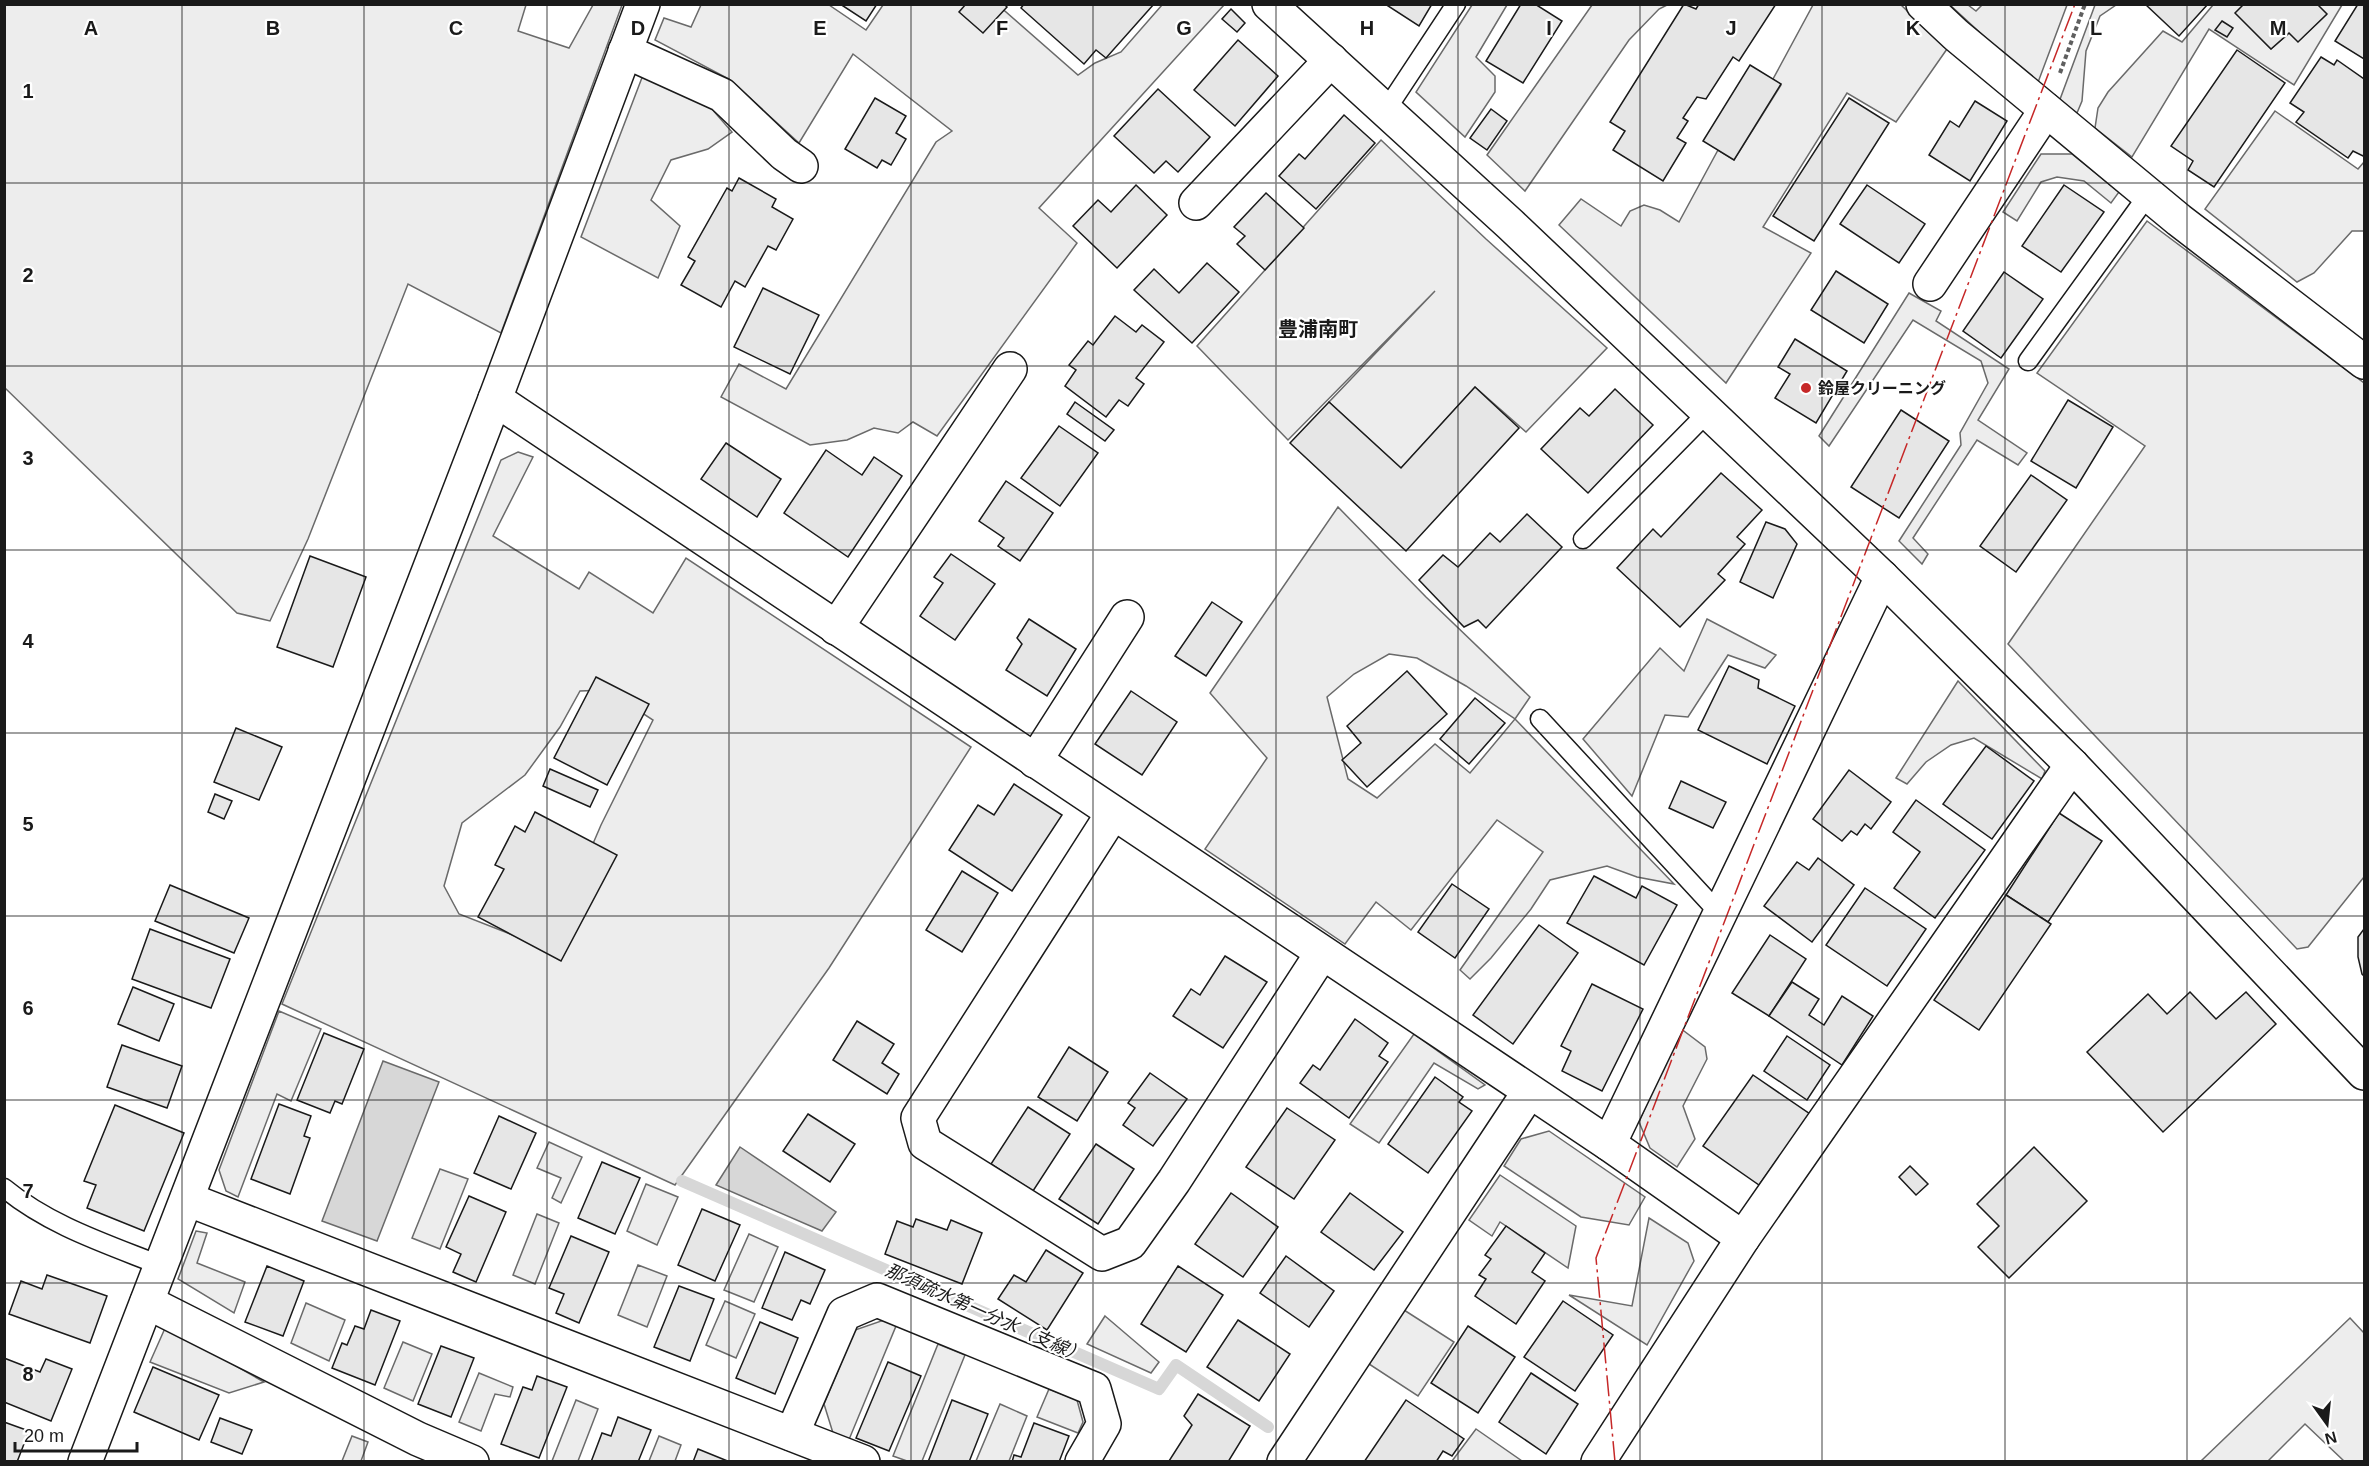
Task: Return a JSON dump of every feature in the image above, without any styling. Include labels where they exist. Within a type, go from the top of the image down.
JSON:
[{"type":"street","points":[[85,1461],[495,399],[643,4]]},
{"type":"street","points":[[1269,4],[1386,110],[1882,577],[2072,765],[2364,1073]]},
{"type":"street","points":[[1923,4],[1956,35],[2148,195],[2364,362]]},
{"type":"street","points":[[625,51],[722,95],[784,154],[801,166]]},
{"type":"street","points":[[1196,203],[1331,60]]},
{"type":"street","points":[[1930,284],[2046,110]]},
{"type":"street","points":[[836,628],[1010,369]]},
{"type":"street","points":[[495,399],[1609,1144],[1743,1238]]},
{"type":"street","points":[[1609,1144],[1882,577]]},
{"type":"street","points":[[1035,760],[1127,617]]},
{"type":"street","points":[[1598,1461],[1743,1238],[2072,765]]},
{"type":"street","points":[[1113,813],[918,1118],[925,1143],[1102,1254],[1130,1243],[1174,1181],[1322,953]]},
{"type":"street","points":[[1284,1461],[1529,1092]]},
{"type":"street","points":[[187,1199],[863,1461]]},
{"type":"street","points":[[792,1434],[844,1314],[877,1300],[1094,1389],[1104,1424],[1082,1461]]},
{"type":"street","points":[[147,1302],[418,1439],[472,1461]]},
{"type":"lane","points":[[1386,110],[1456,4]]},
{"type":"lane","points":[[2028,362],[2148,195]]},
{"type":"lane","points":[[1583,539],[1708,412]]},
{"type":"lane","points":[[1540,719],[1720,914]]},
{"type":"lane","points":[[4,1188],[22,1203],[53,1221],[162,1266]]},
{"type":"path","points":[[2046,110],[2085,4]]},
{"type":"shaded area","points":[[4,5],[526,5],[518,31],[569,48],[593,5],[622,5],[501,333],[408,284],[308,539],[270,621],[237,613],[5,388]]},
{"type":"shaded area","points":[[701,5],[829,5],[866,30],[883,5],[998,5],[1078,75],[1095,63],[1121,52],[1162,5],[1224,5],[1039,208],[1077,243],[937,436],[913,422],[898,433],[874,428],[847,440],[810,445],[721,397],[739,364],[786,389],[936,142],[952,131],[853,54],[799,143],[729,79],[655,40],[664,18],[691,27]]},
{"type":"shaded area","points":[[1472,5],[1507,5],[1476,57],[1495,76],[1495,92],[1465,137],[1416,92]]},
{"type":"shaded area","points":[[1592,5],[1667,5],[1659,9],[1629,40],[1525,191],[1487,155]]},
{"type":"shaded area","points":[[1813,5],[1901,5],[1947,49],[1896,122],[1847,93],[1763,227],[1811,253],[1726,383],[1559,225],[1581,199],[1621,226],[1630,211],[1644,205],[1660,210],[1679,222],[1718,150],[1734,160],[1781,85],[1773,79]]},
{"type":"shaded area","points":[[1950,5],[1968,5],[1976,11],[1982,5],[2067,5],[2037,85]]},
{"type":"shaded area","points":[[2095,5],[2116,5],[2100,16],[2086,51],[2082,101],[2077,113],[2059,102]]},
{"type":"shaded area","points":[[2213,5],[2244,5],[2236,13],[2271,49],[2289,33],[2298,41],[2326,15],[2317,5],[2342,5],[2294,85],[2209,29],[2132,157],[2095,128],[2098,108],[2108,92],[2163,31],[2182,42]]},
{"type":"shaded area","points":[[643,75],[711,108],[732,132],[708,149],[671,160],[651,200],[680,226],[658,278],[581,237]]},
{"type":"shaded area","points":[[2275,111],[2358,169],[2364,162],[2364,231],[2352,231],[2314,273],[2297,282],[2205,209]]},
{"type":"shaded area","points":[[1381,140],[1607,348],[1526,432],[1475,387],[1401,468],[1329,402],[1435,291],[1288,440],[1197,346]]},
{"type":"shaded area","points":[[2041,154],[2072,154],[2119,192],[2111,203],[2084,181],[2057,177],[2041,182],[2017,221],[2003,212]]},
{"type":"shaded area","points":[[2147,221],[2364,383],[2364,877],[2308,947],[2297,949],[2008,644],[2145,446],[2037,373]]},
{"type":"shaded area","points":[[1909,293],[1941,311],[1936,321],[2009,369],[1978,420],[2027,453],[2018,465],[1977,440],[1913,538],[1928,554],[1922,564],[1899,541],[1961,445],[1960,433],[1988,383],[1981,361],[1913,320],[1829,446],[1819,436]]},
{"type":"shaded area","points":[[518,452],[533,457],[493,536],[579,589],[589,572],[653,613],[686,558],[971,747],[829,968],[675,1185],[282,1004],[501,460]],"holes":[[[607,690],[653,720],[601,825],[552,939],[518,937],[459,914],[444,886],[462,823],[525,775],[560,727],[580,691]]]},
{"type":"shaded area","points":[[1338,507],[1426,597],[1530,697],[1515,719],[1674,884],[1637,877],[1607,866],[1550,880],[1531,909],[1491,958],[1470,979],[1460,970],[1543,852],[1497,820],[1411,930],[1376,902],[1345,944],[1205,849],[1267,758],[1210,693]],"holes":[[[1389,654],[1417,658],[1466,686],[1515,719],[1470,773],[1435,744],[1377,798],[1348,779],[1327,697],[1354,674]]]},
{"type":"shaded area","points":[[1707,619],[1776,655],[1765,668],[1728,655],[1688,717],[1665,715],[1632,796],[1583,739],[1660,648],[1684,671]]},
{"type":"shaded area","points":[[1958,681],[2045,771],[2042,779],[1974,738],[1951,745],[1926,762],[1907,784],[1896,778]]},
{"type":"shaded area","points":[[279,1011],[321,1029],[291,1101],[277,1094],[238,1197],[226,1191],[219,1170]]},
{"type":"shaded area","points":[[1680,1028],[1705,1047],[1707,1059],[1683,1106],[1695,1139],[1677,1167],[1650,1148],[1639,1122]]},
{"type":"shaded area","points":[[1414,1034],[1485,1085],[1478,1089],[1434,1063],[1379,1143],[1350,1124]]},
{"type":"shaded area","points":[[383,1061],[439,1082],[377,1241],[322,1221]]},
{"type":"shaded area","points":[[1549,1131],[1645,1197],[1629,1225],[1581,1217],[1504,1166],[1521,1139]]},
{"type":"shaded area","points":[[549,1142],[582,1157],[561,1203],[552,1198],[561,1178],[537,1168]]},
{"type":"shaded area","points":[[740,1147],[836,1212],[822,1231],[716,1185]]},
{"type":"shaded area","points":[[440,1169],[468,1179],[440,1249],[412,1238]]},
{"type":"shaded area","points":[[1500,1175],[1576,1226],[1568,1268],[1500,1222],[1492,1236],[1469,1220]]},
{"type":"shaded area","points":[[646,1184],[678,1197],[657,1245],[627,1231]]},
{"type":"shaded area","points":[[537,1214],[559,1223],[535,1284],[513,1275]]},
{"type":"shaded area","points":[[1649,1218],[1688,1243],[1694,1261],[1647,1345],[1569,1295],[1632,1306]]},
{"type":"shaded area","points":[[196,1231],[207,1233],[197,1263],[245,1282],[234,1313],[178,1279]]},
{"type":"shaded area","points":[[749,1234],[778,1247],[754,1302],[724,1290]]},
{"type":"shaded area","points":[[638,1265],[667,1276],[647,1327],[618,1315]]},
{"type":"shaded area","points":[[725,1301],[755,1314],[736,1358],[706,1345]]},
{"type":"shaded area","points":[[306,1303],[345,1320],[329,1361],[291,1343]]},
{"type":"shaded area","points":[[1404,1310],[1454,1342],[1418,1396],[1369,1364]]},
{"type":"shaded area","points":[[1105,1316],[1159,1362],[1151,1373],[1087,1344]]},
{"type":"shaded area","points":[[2350,1318],[2364,1333],[2364,1461],[2344,1461],[2305,1424],[2268,1461],[2201,1461]]},
{"type":"shaded area","points":[[884,1320],[896,1326],[848,1442],[833,1433],[824,1404],[855,1330]]},
{"type":"shaded area","points":[[166,1326],[264,1382],[229,1393],[150,1362]]},
{"type":"shaded area","points":[[403,1342],[432,1354],[413,1401],[384,1388]]},
{"type":"shaded area","points":[[938,1344],[965,1355],[922,1461],[907,1461],[893,1456]]},
{"type":"shaded area","points":[[479,1373],[513,1387],[510,1397],[495,1394],[481,1431],[459,1422]]},
{"type":"shaded area","points":[[1049,1389],[1077,1400],[1083,1422],[1078,1433],[1037,1417]]},
{"type":"shaded area","points":[[576,1400],[598,1409],[578,1461],[552,1461]]},
{"type":"shaded area","points":[[1000,1404],[1027,1416],[1009,1461],[976,1461]]},
{"type":"shaded area","points":[[1476,1429],[1522,1461],[1452,1461]]},
{"type":"shaded area","points":[[352,1436],[368,1442],[361,1461],[342,1461]]},
{"type":"shaded area","points":[[659,1436],[681,1445],[675,1461],[649,1461]]},
{"type":"building","points":[[840,4],[877,4],[866,21]]},
{"type":"building","points":[[966,4],[1004,4],[1007,7],[983,33],[959,12]]},
{"type":"building","points":[[1024,4],[1154,4],[1106,58],[1096,50],[1084,64],[1021,8]]},
{"type":"building","points":[[1385,4],[1432,4],[1419,26]]},
{"type":"building","points":[[1521,4],[1535,4],[1562,21],[1523,83],[1486,61]]},
{"type":"building","points":[[1684,4],[1696,9],[1699,4],[1776,4],[1739,61],[1733,57],[1706,99],[1697,97],[1683,118],[1688,121],[1677,138],[1686,143],[1663,181],[1613,150],[1625,131],[1610,122]]},
{"type":"building","points":[[2145,4],[2208,4],[2179,36]]},
{"type":"building","points":[[2244,4],[2317,4],[2327,14],[2298,42],[2289,33],[2271,49],[2235,13]]},
{"type":"building","points":[[2358,4],[2364,4],[2364,59],[2335,41]]},
{"type":"building","points":[[1231,9],[1245,23],[1237,32],[1222,19]]},
{"type":"building","points":[[2222,21],[2233,28],[2227,37],[2215,30]]},
{"type":"building","points":[[1238,40],[1278,76],[1235,126],[1194,90]]},
{"type":"building","points":[[2237,50],[2285,83],[2214,187],[2188,170],[2193,161],[2171,146]]},
{"type":"building","points":[[2321,57],[2334,65],[2337,60],[2364,79],[2363,156],[2353,151],[2348,158],[2296,122],[2304,112],[2290,103]]},
{"type":"building","points":[[1750,65],[1781,84],[1734,160],[1703,141]]},
{"type":"building","points":[[1158,89],[1210,137],[1178,172],[1166,161],[1154,173],[1114,136]]},
{"type":"building","points":[[875,98],[906,116],[896,133],[906,139],[891,165],[882,160],[877,168],[845,149]]},
{"type":"building","points":[[1849,98],[1889,123],[1814,241],[1773,216]]},
{"type":"building","points":[[1975,101],[2007,121],[1970,181],[1929,155],[1950,121],[1959,127]]},
{"type":"building","points":[[1491,109],[1507,121],[1487,150],[1470,138]]},
{"type":"building","points":[[1344,115],[1375,143],[1316,209],[1279,176],[1299,154],[1305,159]]},
{"type":"building","points":[[739,178],[776,199],[772,207],[793,219],[776,250],[768,246],[745,287],[735,281],[721,307],[681,285],[695,261],[688,257],[727,188],[732,191]]},
{"type":"building","points":[[1136,185],[1167,215],[1117,268],[1073,226],[1098,200],[1111,212]]},
{"type":"building","points":[[1867,185],[1925,224],[1899,263],[1840,224]]},
{"type":"building","points":[[2064,185],[2104,212],[2061,272],[2022,246]]},
{"type":"building","points":[[1266,193],[1304,228],[1265,270],[1237,244],[1245,236],[1234,227]]},
{"type":"building","points":[[1207,263],[1239,292],[1192,343],[1134,290],[1154,269],[1179,293]]},
{"type":"building","points":[[1836,271],[1888,304],[1864,343],[1811,310]]},
{"type":"building","points":[[2004,272],[2043,299],[2001,358],[1963,331]]},
{"type":"building","points":[[763,288],[819,315],[790,374],[734,347]]},
{"type":"building","points":[[1115,316],[1136,332],[1142,325],[1164,342],[1136,378],[1144,384],[1128,406],[1119,400],[1106,417],[1065,386],[1076,370],[1069,365],[1088,341],[1093,345]]},
{"type":"building","points":[[1795,339],[1847,371],[1816,423],[1775,398],[1790,374],[1778,367]]},
{"type":"building","points":[[1475,387],[1519,428],[1406,551],[1290,443],[1329,402],[1401,468]]},
{"type":"building","points":[[1615,389],[1653,425],[1588,493],[1541,449],[1580,408],[1589,416]]},
{"type":"building","points":[[2068,400],[2113,427],[2076,488],[2031,461]]},
{"type":"building","points":[[1075,402],[1114,430],[1105,441],[1067,414]]},
{"type":"building","points":[[1901,410],[1949,441],[1899,518],[1851,487]]},
{"type":"building","points":[[1059,426],[1098,453],[1060,506],[1021,478]]},
{"type":"building","points":[[726,443],[781,479],[757,517],[701,479]]},
{"type":"building","points":[[826,450],[862,475],[874,457],[902,476],[848,557],[784,513]]},
{"type":"building","points":[[1721,473],[1762,510],[1737,537],[1745,544],[1718,574],[1725,580],[1680,627],[1617,568],[1653,529],[1661,537]]},
{"type":"building","points":[[2031,475],[2067,500],[2016,572],[1980,546]]},
{"type":"building","points":[[1006,481],[1053,513],[1020,561],[998,546],[1004,538],[979,521]]},
{"type":"building","points":[[1527,514],[1562,547],[1486,628],[1478,620],[1464,627],[1419,580],[1443,555],[1458,567],[1490,533],[1500,542]]},
{"type":"building","points":[[1766,522],[1785,529],[1797,544],[1773,598],[1740,582]]},
{"type":"building","points":[[951,554],[995,584],[955,640],[920,616],[943,583],[934,577]]},
{"type":"building","points":[[310,556],[366,577],[333,667],[277,647]]},
{"type":"building","points":[[1212,602],[1242,622],[1206,676],[1175,656]]},
{"type":"building","points":[[1029,619],[1076,649],[1047,696],[1006,670],[1022,644],[1017,638]]},
{"type":"building","points":[[1729,666],[1759,680],[1758,688],[1795,706],[1767,764],[1698,730]]},
{"type":"building","points":[[1407,671],[1447,714],[1367,787],[1342,760],[1361,743],[1347,726]]},
{"type":"building","points":[[596,677],[649,704],[607,785],[554,758]]},
{"type":"building","points":[[1131,691],[1177,722],[1142,775],[1095,744]]},
{"type":"building","points":[[1475,698],[1505,723],[1469,764],[1440,739]]},
{"type":"building","points":[[236,728],[282,747],[259,800],[214,782]]},
{"type":"building","points":[[1986,746],[2034,781],[1992,839],[1943,804]]},
{"type":"building","points":[[550,769],[598,790],[590,807],[543,786]]},
{"type":"building","points":[[1849,770],[1891,802],[1871,829],[1865,824],[1857,835],[1851,831],[1842,841],[1813,819]]},
{"type":"building","points":[[1681,781],[1726,802],[1713,828],[1669,808]]},
{"type":"building","points":[[1014,784],[1062,815],[1012,891],[949,850],[978,805],[994,815]]},
{"type":"building","points":[[215,794],[232,801],[224,819],[208,812]]},
{"type":"building","points":[[1916,800],[1985,850],[1935,918],[1894,888],[1920,852],[1893,832]]},
{"type":"building","points":[[535,812],[617,855],[561,961],[478,917],[504,869],[495,865],[515,826],[525,832]]},
{"type":"building","points":[[2059,813],[2102,841],[2048,922],[2006,895]]},
{"type":"building","points":[[1818,858],[1854,885],[1812,942],[1764,906],[1797,862],[1809,870]]},
{"type":"building","points":[[962,871],[998,893],[962,952],[926,930]]},
{"type":"building","points":[[1594,876],[1636,898],[1642,886],[1677,905],[1644,965],[1567,923]]},
{"type":"building","points":[[1452,884],[1489,909],[1455,958],[1418,932]]},
{"type":"building","points":[[170,885],[249,918],[234,953],[155,921]]},
{"type":"building","points":[[1865,888],[1926,929],[1887,986],[1826,945]]},
{"type":"building","points":[[2006,895],[2051,924],[1979,1030],[1934,1000]]},
{"type":"building","points":[[1539,925],[1578,953],[1513,1044],[1473,1015]]},
{"type":"building","points":[[150,929],[230,959],[211,1008],[132,979]]},
{"type":"building","points":[[2364,929],[2364,976],[2358,957],[2358,937]]},
{"type":"building","points":[[1770,935],[1806,959],[1769,1016],[1732,993]]},
{"type":"building","points":[[1225,956],[1267,982],[1223,1048],[1173,1016],[1191,989],[1200,995]]},
{"type":"building","points":[[1792,982],[1819,999],[1809,1015],[1824,1025],[1842,996],[1873,1016],[1842,1065],[1769,1016]]},
{"type":"building","points":[[1592,984],[1643,1009],[1602,1091],[1562,1071],[1571,1051],[1561,1046]]},
{"type":"building","points":[[133,987],[174,1004],[159,1041],[118,1024]]},
{"type":"building","points":[[2190,992],[2216,1019],[2246,992],[2276,1024],[2163,1132],[2087,1052],[2148,994],[2167,1014]]},
{"type":"building","points":[[1355,1019],[1388,1043],[1379,1056],[1388,1062],[1349,1118],[1300,1083],[1313,1065],[1320,1070]]},
{"type":"building","points":[[857,1021],[894,1044],[882,1063],[899,1074],[887,1094],[833,1060]]},
{"type":"building","points":[[324,1033],[364,1049],[342,1104],[335,1101],[330,1113],[297,1100]]},
{"type":"building","points":[[1787,1036],[1830,1065],[1807,1100],[1764,1071]]},
{"type":"building","points":[[122,1045],[182,1066],[167,1108],[107,1087]]},
{"type":"building","points":[[1069,1047],[1108,1072],[1077,1121],[1038,1097]]},
{"type":"building","points":[[1150,1073],[1187,1099],[1153,1146],[1123,1125],[1135,1108],[1128,1103]]},
{"type":"building","points":[[1753,1075],[1810,1114],[1759,1185],[1703,1146]]},
{"type":"building","points":[[1435,1077],[1463,1097],[1459,1102],[1472,1111],[1428,1173],[1388,1144]]},
{"type":"building","points":[[279,1104],[311,1116],[304,1136],[310,1138],[290,1194],[251,1179]]},
{"type":"building","points":[[115,1105],[184,1133],[144,1231],[87,1208],[96,1185],[84,1181]]},
{"type":"building","points":[[1028,1107],[1070,1134],[1033,1191],[991,1164]]},
{"type":"building","points":[[1287,1108],[1335,1140],[1294,1199],[1246,1167]]},
{"type":"building","points":[[808,1114],[855,1144],[830,1182],[783,1151]]},
{"type":"building","points":[[499,1116],[536,1133],[511,1189],[474,1173]]},
{"type":"building","points":[[1096,1144],[1134,1169],[1098,1224],[1059,1199]]},
{"type":"building","points":[[2034,1147],[2087,1201],[2009,1278],[1978,1247],[1999,1226],[1977,1204]]},
{"type":"building","points":[[602,1162],[640,1178],[615,1234],[578,1218]]},
{"type":"building","points":[[1910,1166],[1928,1184],[1916,1195],[1899,1177]]},
{"type":"building","points":[[1231,1193],[1278,1227],[1243,1277],[1195,1244]]},
{"type":"building","points":[[1350,1193],[1403,1232],[1374,1270],[1321,1232]]},
{"type":"building","points":[[469,1196],[506,1212],[476,1282],[453,1272],[461,1254],[446,1247]]},
{"type":"building","points":[[702,1209],[740,1225],[715,1281],[678,1265]]},
{"type":"building","points":[[916,1219],[947,1230],[951,1220],[982,1233],[962,1284],[885,1254],[897,1221],[913,1227]]},
{"type":"building","points":[[1506,1226],[1545,1253],[1532,1272],[1545,1281],[1516,1324],[1475,1296],[1486,1279],[1479,1275],[1491,1259],[1485,1255]]},
{"type":"building","points":[[571,1236],[609,1252],[579,1323],[556,1313],[564,1294],[549,1288]]},
{"type":"building","points":[[1046,1250],[1083,1273],[1047,1330],[998,1299],[1014,1275],[1026,1282]]},
{"type":"building","points":[[785,1252],[825,1270],[810,1304],[801,1300],[792,1320],[762,1308]]},
{"type":"building","points":[[1286,1256],[1334,1291],[1309,1327],[1260,1293]]},
{"type":"building","points":[[267,1266],[304,1281],[283,1336],[245,1322]]},
{"type":"building","points":[[1178,1266],[1223,1295],[1186,1352],[1141,1324]]},
{"type":"building","points":[[47,1275],[107,1296],[90,1343],[9,1314],[21,1281],[42,1289]]},
{"type":"building","points":[[679,1286],[714,1299],[690,1361],[654,1347]]},
{"type":"building","points":[[1563,1301],[1613,1335],[1575,1391],[1524,1357]]},
{"type":"building","points":[[371,1310],[400,1321],[375,1385],[332,1368],[342,1343],[347,1345],[355,1326],[364,1329]]},
{"type":"building","points":[[1238,1320],[1290,1354],[1259,1401],[1207,1367]]},
{"type":"building","points":[[760,1322],[798,1338],[775,1394],[736,1378]]},
{"type":"building","points":[[1468,1326],[1515,1357],[1478,1413],[1431,1383]]},
{"type":"building","points":[[441,1346],[474,1358],[451,1417],[418,1404]]},
{"type":"building","points":[[4,1358],[40,1372],[46,1359],[72,1369],[51,1421],[4,1402]]},
{"type":"building","points":[[888,1362],[921,1376],[889,1451],[856,1438]]},
{"type":"building","points":[[153,1367],[219,1395],[199,1440],[134,1412]]},
{"type":"building","points":[[1531,1373],[1578,1404],[1546,1454],[1499,1422]]},
{"type":"building","points":[[537,1376],[567,1387],[539,1458],[501,1444],[523,1387],[532,1390]]},
{"type":"building","points":[[1198,1394],[1250,1426],[1228,1462],[1169,1461],[1192,1425],[1184,1416]]},
{"type":"building","points":[[952,1400],[988,1414],[969,1462],[928,1462]]},
{"type":"building","points":[[1406,1400],[1464,1439],[1452,1456],[1443,1451],[1436,1462],[1364,1462]]},
{"type":"building","points":[[618,1417],[651,1430],[638,1462],[591,1462],[602,1433],[611,1436]]},
{"type":"building","points":[[220,1418],[252,1430],[242,1454],[211,1442]]},
{"type":"building","points":[[4,1422],[29,1431],[17,1462],[4,1462]]},
{"type":"building","points":[[1034,1423],[1069,1436],[1059,1462],[1012,1462],[1014,1455],[1021,1457]]},
{"type":"building","points":[[698,1449],[730,1462],[693,1462]]},
{"type":"waterway","name":"那須疏水第一分水（支線）","points":[[682,1181],[1159,1389],[1176,1365],[1268,1427]]},
{"type":"power","points":[[1615,1462],[1596,1258],[2075,4]]},
{"type":"place","name":"鈴屋クリーニング","points":[[1806,388]]},
{"type":"district","name":"豊浦南町","points":[[1318,329]]}]
